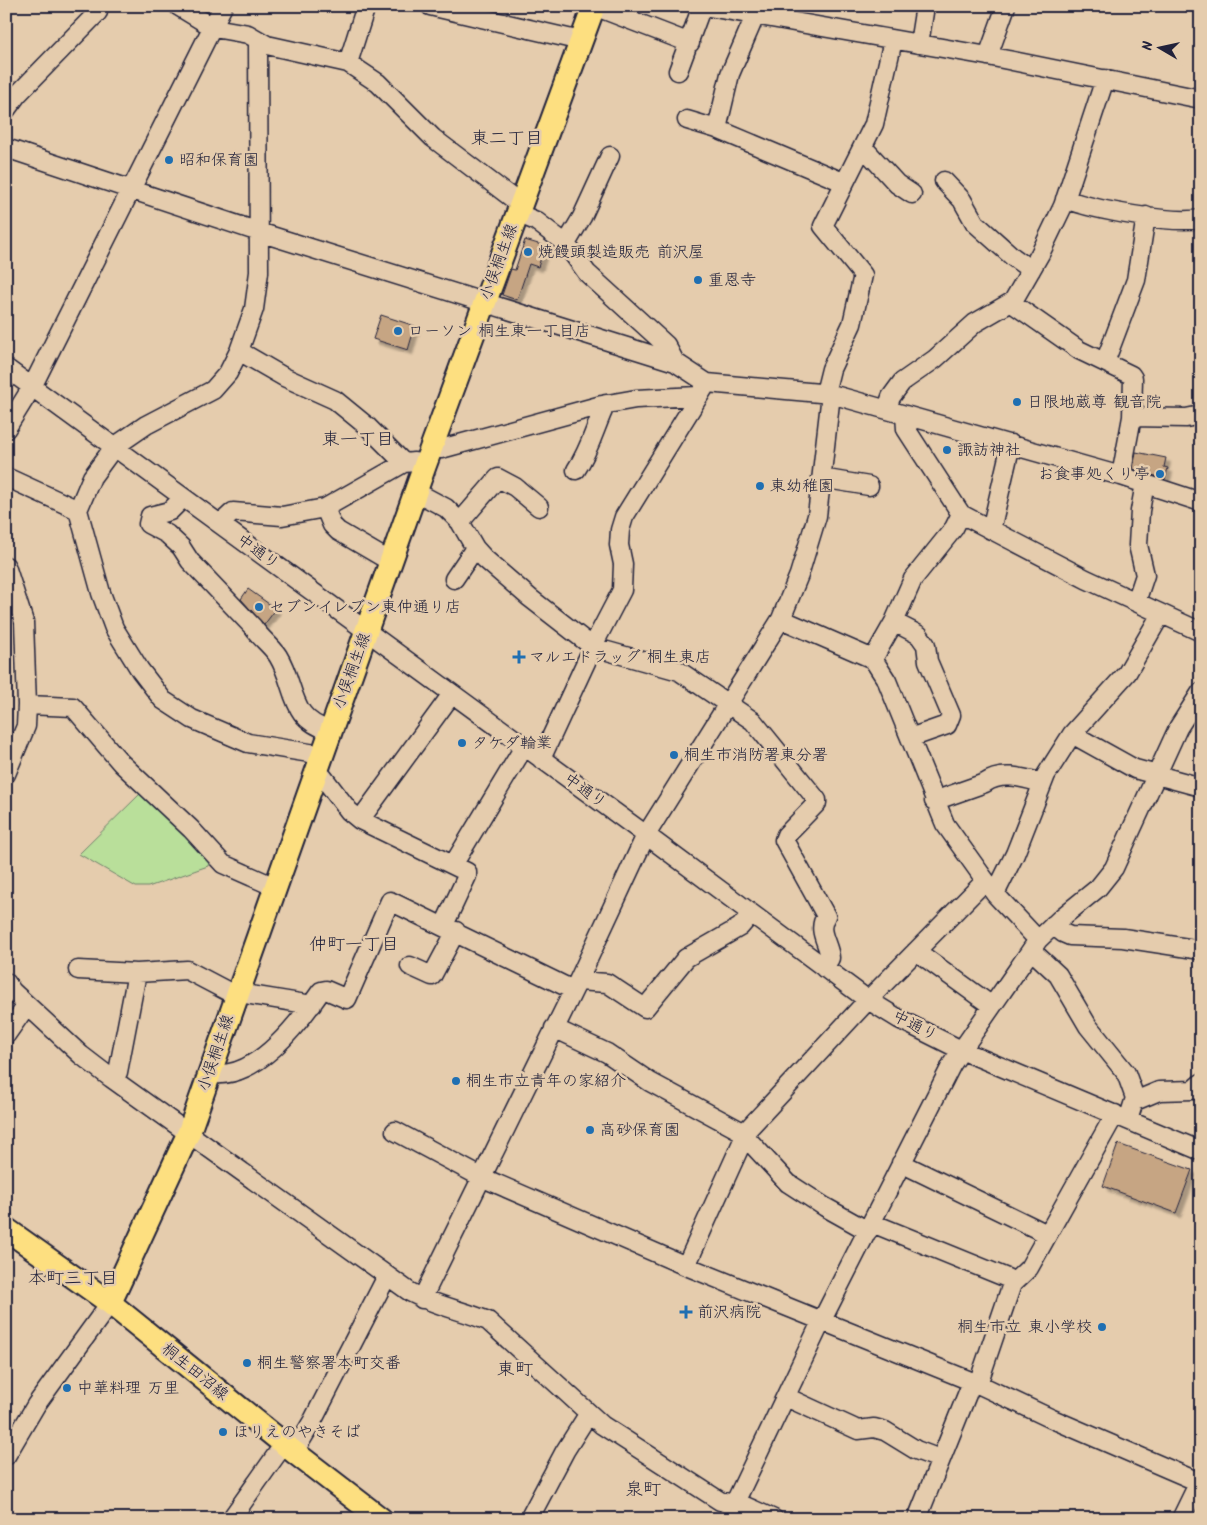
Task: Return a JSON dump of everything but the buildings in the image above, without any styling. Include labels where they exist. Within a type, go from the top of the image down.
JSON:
[{"type":"main road","name":"小俣桐生線","points":[[110,1303],[189,1132],[416,492],[421,459],[484,302],[594,6]]},
{"type":"main road","name":"桐生田沼線","points":[[6,1229],[110,1303],[289,1448],[381,1519]]},
{"type":"street","points":[[178,6],[214,28],[248,34],[258,41],[348,64],[378,83],[433,138],[566,244],[586,273],[666,345],[675,362],[703,390]]},
{"type":"street","points":[[6,429],[32,386],[224,6]]},
{"type":"street","points":[[348,64],[366,6]]},
{"type":"street","points":[[430,6],[581,41]]},
{"type":"street","points":[[594,6],[690,43]]},
{"type":"street","points":[[678,71],[690,43],[702,6],[988,56],[1201,99]]},
{"type":"street","points":[[919,44],[925,6]]},
{"type":"street","points":[[988,56],[1006,6]]},
{"type":"street","points":[[6,110],[17,95],[98,12]]},
{"type":"street","points":[[717,129],[730,74],[754,16]]},
{"type":"street","points":[[422,1299],[576,985],[646,836],[730,704],[781,619],[799,575],[817,516],[831,369],[852,324],[863,276],[823,226],[843,182],[863,146],[878,109],[893,40]]},
{"type":"street","points":[[258,41],[259,272],[254,309],[240,351],[228,373],[213,390],[146,425],[114,447],[92,477],[79,517],[101,593],[114,628],[140,670],[163,700],[192,718],[248,743],[319,764],[323,777],[349,811],[360,820],[466,872],[467,876],[432,976],[410,966]]},
{"type":"street","points":[[887,409],[890,397],[902,382],[935,359],[975,323],[1012,303],[1031,270],[1065,199],[1105,79]]},
{"type":"street","points":[[687,120],[717,129],[843,182]]},
{"type":"street","points":[[863,146],[897,184],[912,194]]},
{"type":"street","points":[[6,148],[259,232],[675,362]]},
{"type":"street","points":[[566,244],[582,217],[610,156]]},
{"type":"street","points":[[944,181],[962,200],[975,222],[1013,257],[1031,270]]},
{"type":"street","points":[[1065,199],[1146,216],[1180,221],[1201,219]]},
{"type":"street","points":[[1105,362],[1136,280],[1146,216]]},
{"type":"street","points":[[1012,303],[1079,350],[1130,374],[1133,378],[1132,417],[1122,476]]},
{"type":"street","points":[[240,351],[284,377],[335,400],[368,427],[421,459]]},
{"type":"street","name":"中通り","points":[[6,368],[868,1000],[899,1019],[961,1050],[1201,1151]]},
{"type":"street","points":[[541,759],[622,590],[623,564],[619,545],[620,530],[624,517],[703,390]]},
{"type":"street","points":[[220,524],[233,512],[282,516],[325,508],[441,449],[606,404],[636,398],[703,390],[828,394],[1122,476],[1201,502]]},
{"type":"street","points":[[576,470],[588,453],[599,417],[606,404]]},
{"type":"street","points":[[905,415],[906,429],[961,514],[1136,602],[1201,632]]},
{"type":"street","points":[[1132,417],[1186,418],[1201,415]]},
{"type":"street","points":[[991,530],[1011,444]]},
{"type":"street","points":[[6,477],[79,517]]},
{"type":"street","points":[[460,522],[498,478],[515,487],[539,507]]},
{"type":"street","points":[[821,478],[870,486]]},
{"type":"street","points":[[1136,602],[1145,575],[1138,544],[1140,512],[1145,483]]},
{"type":"street","points":[[416,492],[446,508],[460,522],[475,548],[530,598],[594,647],[679,671],[753,721],[817,803],[786,835],[784,840],[826,916],[822,923],[822,932],[830,958],[824,968]]},
{"type":"street","points":[[183,498],[170,510],[150,516],[148,524],[167,534],[181,547],[190,561],[253,627],[260,639],[277,654],[286,671],[293,699],[300,709],[317,727],[331,731]]},
{"type":"street","points":[[325,508],[332,525],[338,531],[391,562]]},
{"type":"street","points":[[873,659],[894,622],[913,579],[954,528],[961,514]]},
{"type":"street","points":[[454,579],[475,548]]},
{"type":"street","points":[[6,566],[24,622],[26,705],[26,726],[6,774]]},
{"type":"street","points":[[686,1266],[745,1134],[868,1000],[916,951],[990,888],[1015,854],[1042,783],[1072,734],[1127,673],[1161,614]]},
{"type":"street","points":[[781,619],[873,659],[887,681],[945,824],[990,888],[1058,975],[1088,1026],[1126,1073],[1132,1086],[1135,1101]]},
{"type":"street","points":[[894,622],[919,635],[926,645],[928,661],[950,715],[947,724],[910,738]]},
{"type":"street","points":[[731,1512],[822,1320],[946,1075],[961,1050],[1035,945],[1053,925],[1098,888],[1114,868],[1178,728],[1201,692]]},
{"type":"street","points":[[360,820],[452,694]]},
{"type":"street","points":[[26,705],[72,707],[121,763],[191,829],[223,864],[275,887]]},
{"type":"street","points":[[1072,734],[1118,761],[1156,776],[1201,787]]},
{"type":"street","points":[[453,865],[524,748]]},
{"type":"street","points":[[934,800],[985,783],[990,779],[1006,776],[1042,783]]},
{"type":"street","points":[[209,1072],[222,1075],[235,1073],[248,1066],[288,1033],[305,1016],[321,991],[326,990],[347,999],[390,901],[576,985],[607,983],[645,1008],[686,958],[740,927],[751,914]]},
{"type":"street","points":[[1053,925],[1062,933],[1070,936],[1123,938],[1201,950]]},
{"type":"street","points":[[916,951],[992,1006]]},
{"type":"street","points":[[78,970],[138,973],[187,970],[227,991],[312,1004]]},
{"type":"street","points":[[114,1080],[118,1072],[138,973]]},
{"type":"street","points":[[6,982],[12,991],[81,1055],[387,1276],[422,1299],[488,1321],[602,1425],[720,1501],[731,1512],[774,1519]]},
{"type":"street","points":[[6,1035],[28,1005]]},
{"type":"street","points":[[554,1028],[607,1053],[650,1082],[745,1134],[788,1184],[825,1208],[870,1227],[1007,1278],[1012,1284]]},
{"type":"street","points":[[917,1519],[940,1459],[975,1383],[1012,1284],[1029,1268],[1047,1234],[1121,1117],[1135,1101],[1160,1091],[1193,1090],[1201,1084]]},
{"type":"street","points":[[395,1131],[481,1177],[686,1266],[975,1383],[1050,1418],[1200,1482],[1181,1519]]},
{"type":"street","points":[[901,1163],[1047,1234]]},
{"type":"street","points":[[231,1519],[312,1422],[387,1276]]},
{"type":"street","points":[[6,1456],[36,1405],[110,1303]]},
{"type":"street","points":[[786,1397],[858,1430],[874,1428],[885,1431],[916,1450],[940,1459]]},
{"type":"street","points":[[529,1519],[565,1451],[589,1413]]},
{"type":"green space","points":[[142,792],[210,859],[208,866],[148,887],[136,887],[79,854]]},
{"type":"place","name":"昭和保育園","points":[[169,160]]},
{"type":"place","name":"焼饅頭製造販売 前沢屋","points":[[528,252]]},
{"type":"place","name":"重恩寺","points":[[698,280]]},
{"type":"place","name":"ローソン 桐生東一丁目店","points":[[398,331]]},
{"type":"place","name":"日限地蔵尊 観音院","points":[[1017,402]]},
{"type":"place","name":"諏訪神社","points":[[947,450]]},
{"type":"place","name":"お食事処くり亭","points":[[1160,474]]},
{"type":"place","name":"東幼稚園","points":[[760,486]]},
{"type":"place","name":"セブンイレブン東仲通り店","points":[[259,607]]},
{"type":"place","name":"マルエドラッグ 桐生東店","points":[[519,657]]},
{"type":"place","name":"タケダ輪業","points":[[462,743]]},
{"type":"place","name":"桐生市消防署東分署","points":[[674,755]]},
{"type":"place","name":"桐生市立青年の家紹介","points":[[456,1081]]},
{"type":"place","name":"高砂保育園","points":[[590,1130]]},
{"type":"place","name":"前沢病院","points":[[686,1312]]},
{"type":"place","name":"桐生市立 東小学校","points":[[1102,1327]]},
{"type":"place","name":"桐生警察署本町交番","points":[[247,1363]]},
{"type":"place","name":"中華料理 万里","points":[[67,1388]]},
{"type":"place","name":"ほりえのやきそば","points":[[223,1432]]},
{"type":"district","name":"東二丁目","points":[[507,139]]},
{"type":"district","name":"東一丁目","points":[[358,440]]},
{"type":"district","name":"仲町一丁目","points":[[354,945]]},
{"type":"district","name":"本町三丁目","points":[[73,1279]]},
{"type":"district","name":"東町","points":[[515,1370]]},
{"type":"district","name":"泉町","points":[[643,1490]]}]
